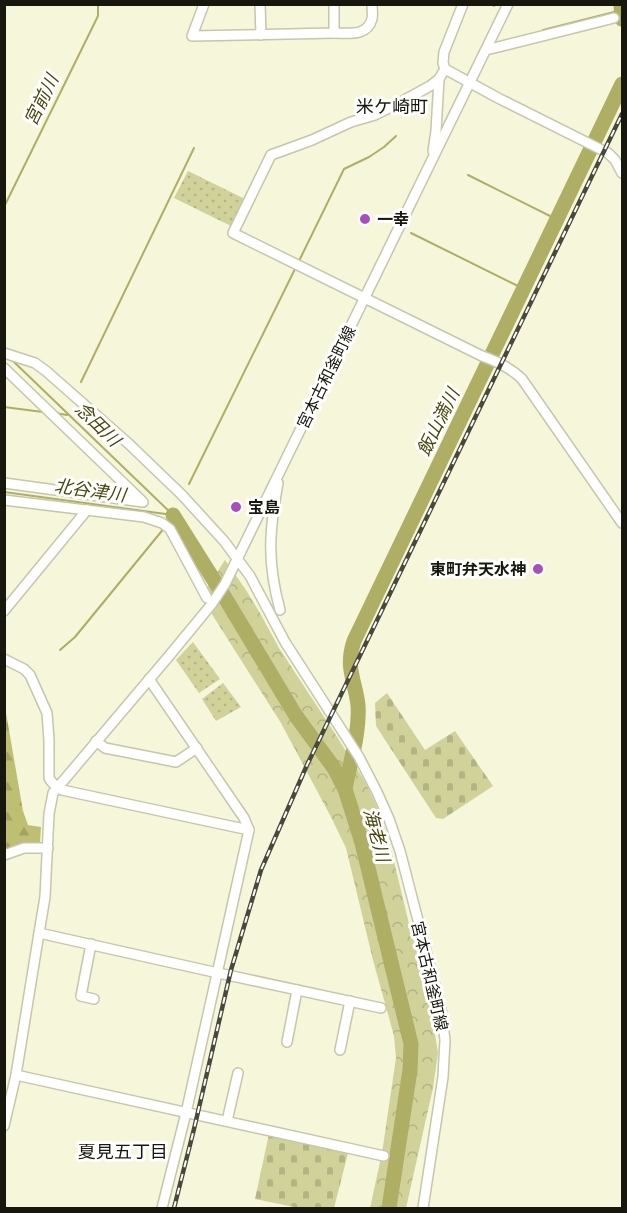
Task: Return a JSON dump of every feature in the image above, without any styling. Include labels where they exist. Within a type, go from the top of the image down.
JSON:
[{"type":"street","points":[[204,4],[192,36],[360,33],[368,27],[372,19],[372,4]]},
{"type":"street","points":[[260,4],[261,34]]},
{"type":"street","points":[[334,4],[334,33]]},
{"type":"street","points":[[463,4],[444,52],[443,63],[446,69],[612,156],[622,173]]},
{"type":"street","name":"宮本古和釜町線","points":[[57,787],[149,679],[225,584],[508,4]]},
{"type":"street","points":[[486,50],[614,18]]},
{"type":"street","points":[[429,165],[436,130],[439,83],[446,69]]},
{"type":"street","points":[[439,83],[375,115],[351,122],[271,155],[233,233],[515,372],[622,523]]},
{"type":"street","points":[[8,354],[35,363],[46,371],[129,444],[182,495],[237,558]]},
{"type":"street","points":[[4,368],[143,502],[4,483]]},
{"type":"street","points":[[280,472],[273,511],[270,551],[271,571],[280,610]]},
{"type":"street","points":[[4,500],[144,517],[162,523],[170,529],[211,599]]},
{"type":"street","points":[[4,611],[87,510]]},
{"type":"street","name":"宮本古和釜町線","points":[[237,558],[285,642],[364,765],[389,819],[400,851],[441,1009],[445,1040],[443,1077],[423,1209]]},
{"type":"street","points":[[4,659],[24,669],[30,675],[40,698],[48,722],[49,778],[57,787],[249,830]]},
{"type":"street","points":[[149,679],[244,818],[249,830],[186,1113],[162,1209]]},
{"type":"street","points":[[96,741],[105,748],[176,762],[196,748]]},
{"type":"street","points":[[4,1126],[16,1075],[45,897],[50,805],[57,787]]},
{"type":"street","points":[[4,855],[24,848],[48,848]]},
{"type":"street","points":[[39,933],[381,1008]]},
{"type":"street","points":[[91,944],[81,996],[94,999]]},
{"type":"street","points":[[287,1042],[297,990]]},
{"type":"street","points":[[340,1050],[350,1001]]},
{"type":"street","points":[[226,1121],[238,1073]]},
{"type":"street","points":[[16,1075],[384,1156]]},
{"type":"green space","points":[[188,171],[245,199],[231,226],[174,198]]},
{"type":"green space","points":[[225,560],[366,783],[382,818],[392,853],[423,973],[438,1053],[433,1088],[406,1208],[370,1208],[382,1153],[396,1058],[394,1036],[346,848],[281,723],[201,597]]},
{"type":"green space","points":[[193,642],[220,679],[199,693],[176,660]]},
{"type":"green space","points":[[223,683],[241,707],[216,721],[202,699]]},
{"type":"green space","points":[[387,693],[425,750],[455,731],[493,786],[443,819],[436,818],[376,726],[375,703]]},
{"type":"green space","points":[[4,701],[23,811],[28,825],[41,827],[40,843],[4,850]]},
{"type":"green space","points":[[269,1134],[348,1153],[334,1208],[299,1208],[255,1199]]},
{"type":"waterway","name":"宮前川","points":[[4,207],[98,16],[98,4]]},
{"type":"waterway","name":"飯山満川","points":[[621,4],[622,19]]},
{"type":"waterway","points":[[543,30],[622,10]]},
{"type":"waterway","name":"飯山満川","points":[[345,789],[356,737],[358,715],[350,659],[354,641],[622,84]]},
{"type":"waterway","points":[[298,263],[344,169],[369,157],[396,136]]},
{"type":"waterway","points":[[81,382],[194,148]]},
{"type":"waterway","points":[[468,175],[558,220]]},
{"type":"waterway","points":[[411,233],[524,289]]},
{"type":"waterway","points":[[189,484],[295,269]]},
{"type":"waterway","name":"念田川","points":[[13,361],[173,515]]},
{"type":"waterway","points":[[4,407],[43,412]]},
{"type":"waterway","points":[[55,413],[67,415]]},
{"type":"waterway","name":"北谷津川","points":[[4,492],[173,515]]},
{"type":"waterway","name":"海老川","points":[[173,515],[296,716],[334,768],[345,789],[362,843],[411,1044],[410,1070],[389,1208]]},
{"type":"waterway","points":[[168,523],[173,517]]},
{"type":"waterway","points":[[60,650],[75,637],[165,527]]},
{"type":"railway","points":[[174,1208],[231,970],[261,870],[307,765],[622,114]]},
{"type":"place","name":"一幸","points":[[365,219]]},
{"type":"place","name":"宝島","points":[[236,507]]},
{"type":"place","name":"東町弁天水神","points":[[538,569]]},
{"type":"district","name":"米ケ崎町","points":[[392,106]]},
{"type":"district","name":"夏見五丁目","points":[[123,1151]]}]
